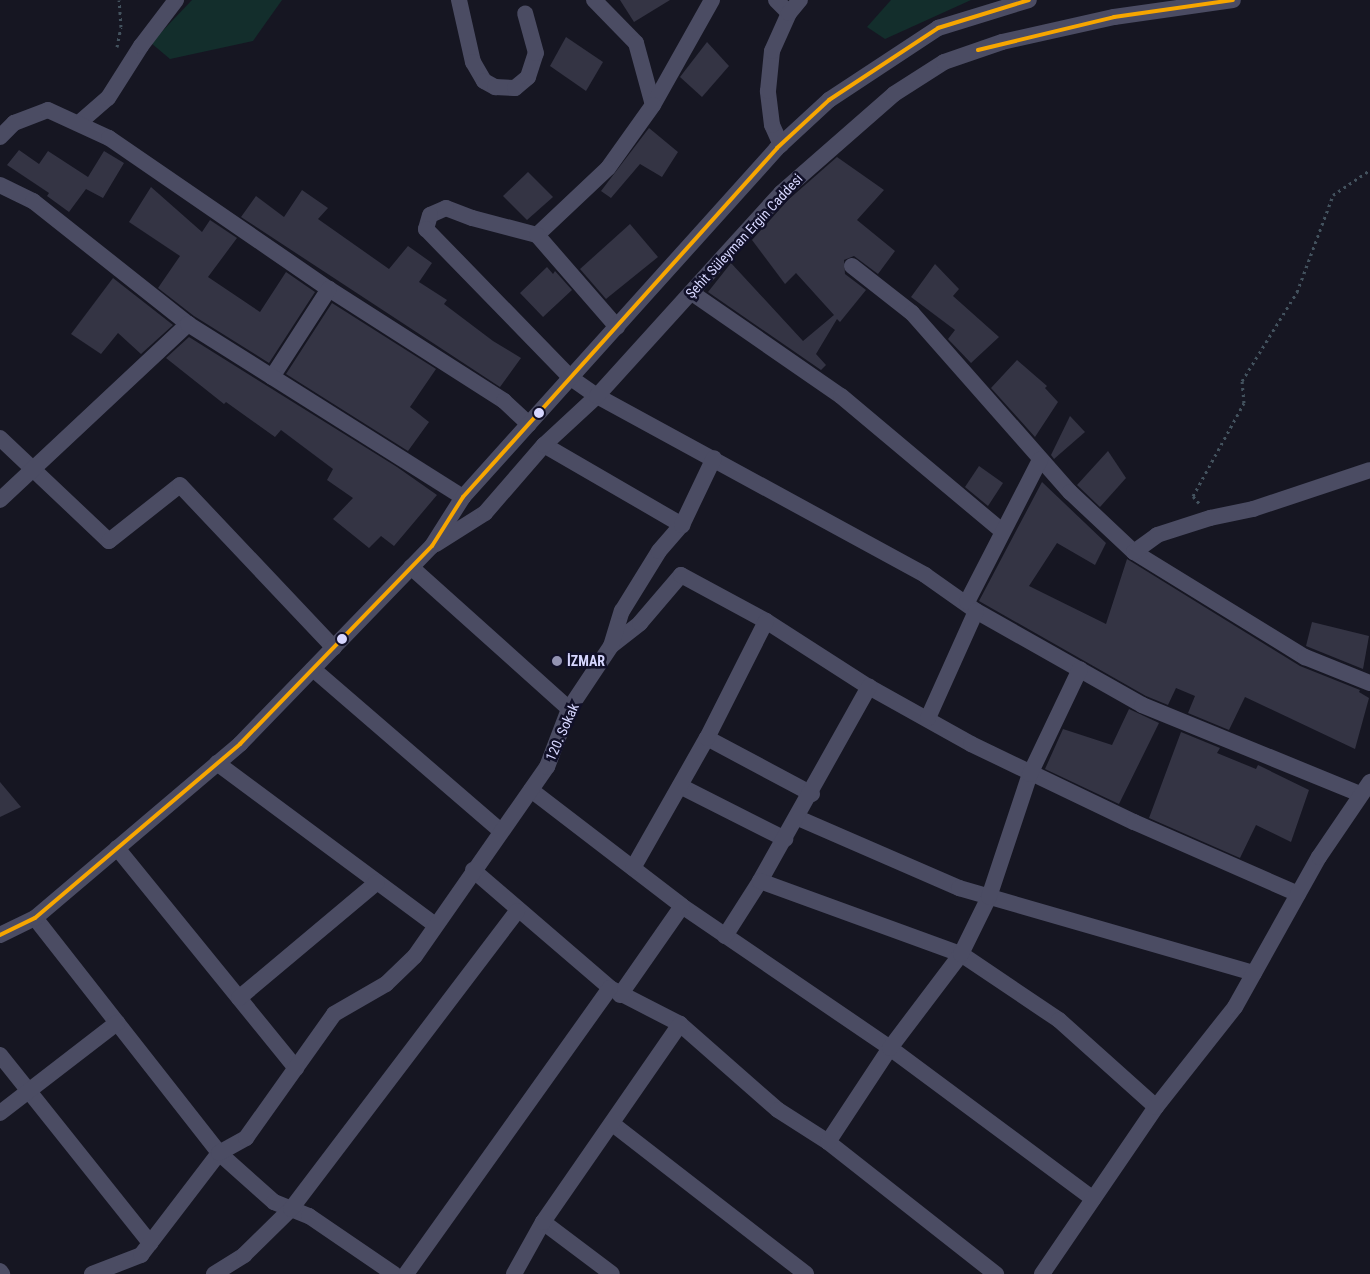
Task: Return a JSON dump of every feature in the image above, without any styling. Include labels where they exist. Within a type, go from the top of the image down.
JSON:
[{"type":"street","points":[[79,123],[108,98],[141,46],[176,0]]},
{"type":"street","points":[[459,0],[473,62],[484,81],[496,87],[515,88],[528,77],[536,53],[525,13]]},
{"type":"street","points":[[594,0],[636,43],[653,105]]},
{"type":"street","points":[[537,235],[608,168],[653,105],[712,0]]},
{"type":"street","points":[[776,0],[789,13]]},
{"type":"street","points":[[781,144],[772,125],[768,91],[772,51],[789,13],[800,0]]},
{"type":"street","name":"Şehit Süleyman Ergin Caddesi","points":[[0,935],[35,918],[217,763],[334,648],[432,546],[463,497],[781,144],[829,100],[938,28],[1028,0]]},
{"type":"street","name":"Şehit Süleyman Ergin Caddesi","points":[[432,546],[485,512],[544,445],[597,396],[780,193],[894,94],[944,62],[1043,32],[1114,17],[1233,0]]},
{"type":"street","points":[[0,137],[14,123],[48,110],[109,138],[214,207],[329,289],[504,401],[529,424]]},
{"type":"street","points":[[0,185],[33,201],[188,324],[463,497]]},
{"type":"street","points":[[617,327],[537,235],[472,218],[446,208],[430,215],[426,229],[571,378],[597,396],[714,458],[925,575],[971,607],[1142,705],[1365,788],[1298,894],[1235,1007],[1156,1107],[1042,1274]]},
{"type":"street","points":[[852,266],[912,313],[1040,460],[1134,552],[1304,657],[1370,683]]},
{"type":"street","points":[[272,377],[329,289]]},
{"type":"street","points":[[692,292],[841,396],[1002,531]]},
{"type":"street","points":[[0,500],[188,324]]},
{"type":"street","points":[[0,438],[34,467],[109,541],[180,485],[334,648]]},
{"type":"street","points":[[544,445],[682,525]]},
{"type":"street","name":"120. Sokak","points":[[219,1153],[246,1138],[334,1014],[386,984],[414,956],[547,767],[570,709],[611,646],[622,612],[659,551],[682,525],[714,458]]},
{"type":"street","points":[[928,718],[1002,531],[1040,460]]},
{"type":"street","points":[[1134,552],[1157,535],[1210,518],[1253,509],[1370,470]]},
{"type":"street","points":[[412,567],[570,709]]},
{"type":"street","points":[[611,646],[640,624],[681,575],[766,621],[869,687],[1030,774],[1298,894]]},
{"type":"street","points":[[633,868],[707,738],[766,621]]},
{"type":"street","points":[[313,669],[501,832]]},
{"type":"street","points":[[828,1142],[890,1048],[961,954],[989,897],[1030,774],[1080,669]]},
{"type":"street","points":[[725,936],[812,794],[869,687]]},
{"type":"street","points":[[707,738],[812,794]]},
{"type":"street","points":[[217,763],[435,925]]},
{"type":"street","points":[[680,786],[785,839]]},
{"type":"street","points":[[531,790],[682,906],[890,1048],[1093,1199]]},
{"type":"street","points":[[798,818],[959,888],[1254,974]]},
{"type":"street","points":[[117,848],[296,1068]]},
{"type":"street","points":[[473,870],[517,911],[615,992],[680,1024],[778,1110],[828,1142],[996,1274]]},
{"type":"street","points":[[760,881],[961,954],[1059,1020],[1156,1107]]},
{"type":"street","points":[[239,998],[377,882]]},
{"type":"street","points":[[406,1274],[615,992],[682,906]]},
{"type":"street","points":[[214,1274],[244,1255],[291,1209],[517,911]]},
{"type":"street","points":[[35,918],[219,1153],[274,1202],[309,1216],[394,1274]]},
{"type":"street","points":[[0,1113],[30,1093],[117,1023]]},
{"type":"street","points":[[514,1274],[543,1222],[614,1125],[680,1024]]},
{"type":"street","points":[[0,1055],[150,1243]]},
{"type":"street","points":[[614,1125],[806,1274]]},
{"type":"street","points":[[92,1274],[141,1255],[219,1153]]},
{"type":"street","points":[[543,1222],[612,1274]]},
{"type":"path","points":[[1210,518],[1193,496],[1244,403],[1242,381],[1297,292],[1333,195],[1370,170]]},
{"type":"green space","points":[[192,0],[282,0],[253,41],[170,59],[151,43]]},
{"type":"green space","points":[[891,0],[971,0],[885,39],[867,27]]},
{"type":"building","points":[[620,0],[670,0],[634,22]]},
{"type":"building","points":[[566,37],[603,62],[586,91],[550,66]]},
{"type":"building","points":[[707,42],[729,66],[702,97],[680,77]]},
{"type":"building","points":[[649,128],[678,152],[662,177],[640,164],[611,198],[601,191]]},
{"type":"building","points":[[19,150],[39,164],[48,151],[88,177],[104,151],[124,163],[103,198],[86,189],[69,212],[47,196],[49,193],[7,165]]},
{"type":"building","points":[[837,157],[884,190],[857,220],[895,251],[878,274],[854,256],[844,260],[845,274],[866,290],[840,322],[837,319],[816,354],[826,365],[821,370],[708,292],[731,263],[803,341],[834,315],[796,273],[785,284],[752,240],[788,200]]},
{"type":"building","points":[[528,172],[553,197],[527,220],[503,196]]},
{"type":"building","points":[[151,187],[202,232],[210,220],[237,238],[208,277],[260,312],[286,272],[315,292],[269,363],[194,316],[158,288],[180,256],[129,222]]},
{"type":"building","points":[[302,190],[328,208],[318,219],[389,269],[408,246],[432,263],[419,282],[447,300],[444,304],[493,341],[521,358],[500,387],[241,217],[256,196],[284,217]]},
{"type":"building","points":[[630,224],[658,257],[606,299],[580,269]]},
{"type":"building","points":[[935,264],[959,289],[953,296],[999,337],[971,363],[948,339],[955,330],[911,297]]},
{"type":"building","points":[[547,267],[553,274],[555,271],[572,290],[543,317],[520,293]]},
{"type":"building","points":[[113,278],[173,325],[141,354],[118,333],[101,354],[71,334]]},
{"type":"building","points":[[332,303],[436,369],[410,407],[429,422],[408,451],[286,374]]},
{"type":"building","points":[[189,337],[397,467],[437,495],[394,546],[381,536],[369,548],[333,519],[353,498],[327,480],[333,469],[281,430],[275,437],[226,402],[224,404],[166,358]]},
{"type":"building","points":[[1017,360],[1047,386],[1045,388],[1058,402],[1035,437],[991,388]]},
{"type":"building","points":[[1070,416],[1085,432],[1054,459],[1051,455]]},
{"type":"building","points":[[1108,451],[1126,478],[1100,507],[1077,485]]},
{"type":"building","points":[[979,466],[1003,483],[988,506],[965,487]]},
{"type":"building","points":[[1042,482],[1106,543],[1095,565],[1057,543],[1029,586],[1106,624],[1127,559],[1300,666],[1360,690],[1359,692],[1369,698],[1355,749],[1245,697],[1229,730],[1188,713],[1195,696],[1176,688],[1168,705],[1146,696],[979,601]]},
{"type":"building","points":[[1312,622],[1369,636],[1363,669],[1306,646]]},
{"type":"building","points":[[1129,709],[1159,723],[1119,804],[1045,769],[1063,729],[1112,745]]},
{"type":"building","points":[[1181,732],[1220,748],[1217,753],[1256,769],[1258,765],[1309,790],[1291,842],[1256,825],[1240,858],[1149,818]]},
{"type":"building","points":[[0,782],[21,807],[0,817]]},
{"type":"transit line","points":[[0,935],[35,918],[240,744],[432,546],[463,497],[777,148],[829,100],[938,28],[1029,0]]},
{"type":"transit line","points":[[978,50],[1114,17],[1233,0]]},
{"type":"place","name":"İZMAR","points":[[557,661]]}]
